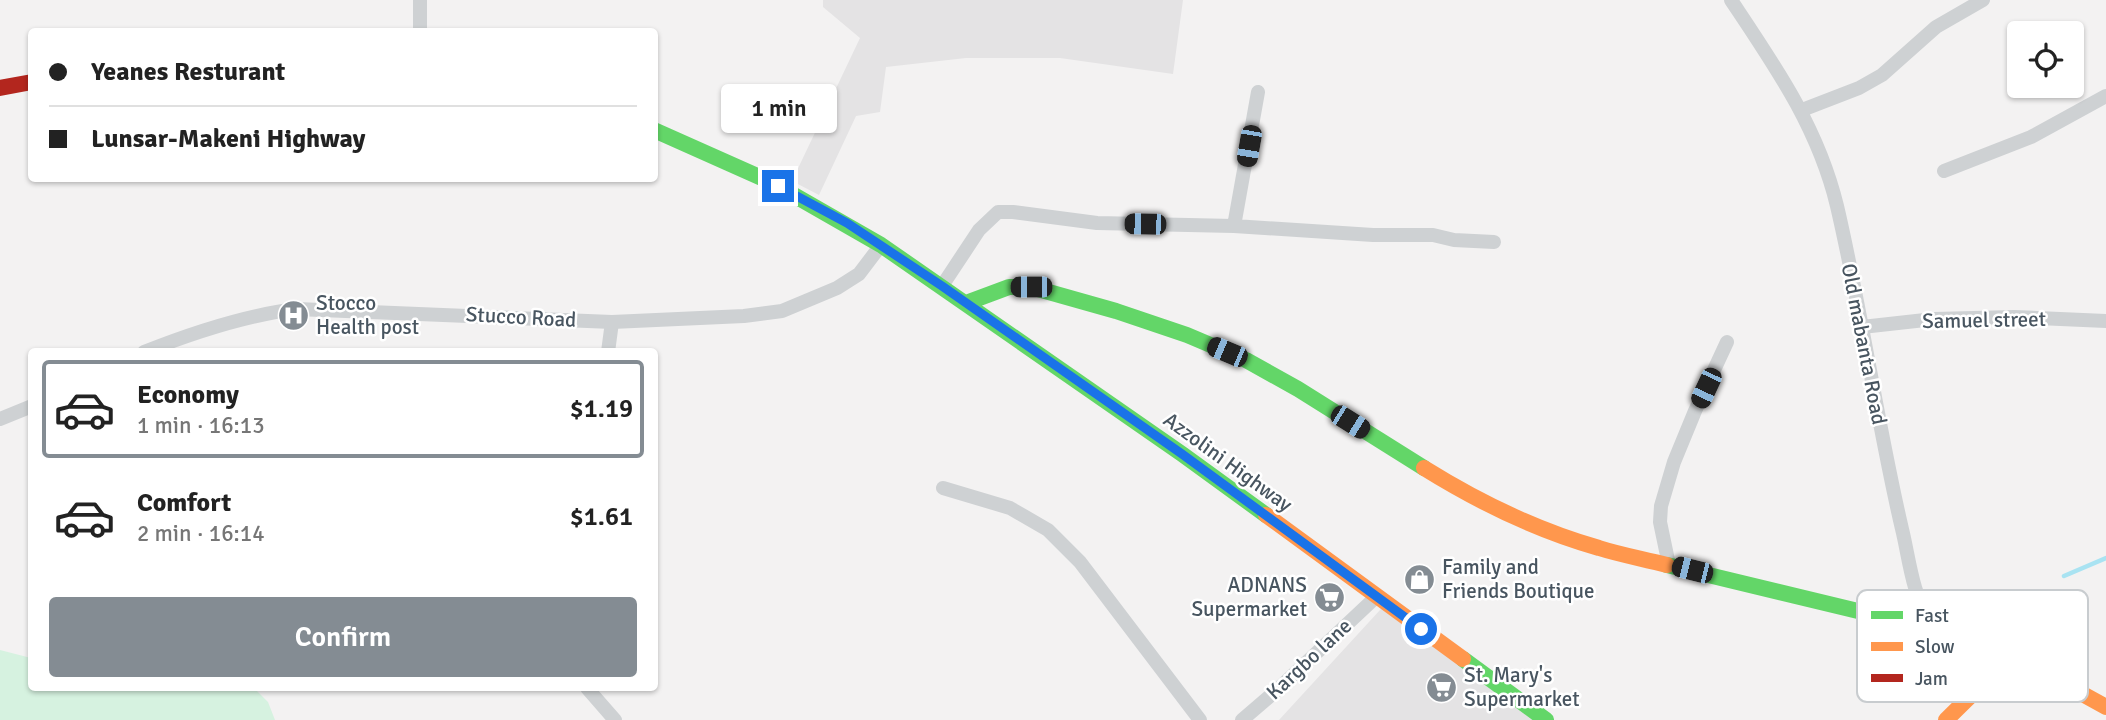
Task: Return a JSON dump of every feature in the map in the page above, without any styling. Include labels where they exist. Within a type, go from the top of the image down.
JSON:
[{"type":"main road","points":[[0,88],[28,83]]},
{"type":"main road","name":"Azzolini Highway","points":[[658,132],[757,174],[847,223],[881,245],[1182,454],[1546,720]]},
{"type":"main road","points":[[966,303],[1009,287],[1031,287],[1187,335],[1247,360],[1298,389],[1465,494],[1598,548],[1857,611]]},
{"type":"main road","points":[[2088,697],[2106,707]]},
{"type":"main road","points":[[1946,720],[1964,702]]},
{"type":"street","points":[[420,0],[420,28]]},
{"type":"street","name":"Old mabanta Road","points":[[1731,0],[1802,110],[1826,168],[1836,204],[1888,468],[1916,590]]},
{"type":"street","points":[[1802,110],[1859,88],[1882,75],[1937,27],[1983,0]]},
{"type":"street","points":[[1234,226],[1258,92]]},
{"type":"street","points":[[1944,171],[2031,137],[2106,96]]},
{"type":"street","points":[[942,286],[979,230],[998,212],[1027,213],[1097,223],[1234,226],[1373,235],[1433,235],[1454,240],[1494,242]]},
{"type":"street","name":"Stucco Road","points":[[156,348],[219,327],[277,312],[297,310],[612,321],[744,316],[782,311],[813,299],[859,274],[881,245]]},
{"type":"street","name":"Samuel street","points":[[1862,327],[1934,319],[2000,317],[2106,321]]},
{"type":"street","points":[[609,348],[612,321]]},
{"type":"street","points":[[1669,565],[1660,522],[1661,506],[1674,462],[1727,342]]},
{"type":"street","points":[[0,419],[28,408]]},
{"type":"street","points":[[943,488],[1010,508],[1048,530],[1080,562],[1200,720]]},
{"type":"street","name":"Kargbo lane","points":[[1242,720],[1376,597]]},
{"type":"street","points":[[590,691],[615,720]]},
{"type":"shaded area","points":[[823,0],[1183,0],[1173,74],[1060,58],[966,58],[886,67],[880,112],[856,116],[819,195],[792,181],[860,38],[823,7]]},
{"type":"shaded area","points":[[1391,598],[1549,720],[1279,720]]},
{"type":"green space","points":[[0,650],[28,657],[28,691],[257,691],[268,702],[275,720],[0,720]]},
{"type":"waterway","points":[[2064,576],[2106,558]]},
{"type":"traffic: fast","points":[[658,132],[771,182],[881,245],[1266,515]]},
{"type":"traffic: fast","points":[[966,303],[1009,287],[1031,287],[1187,335],[1246,360],[1298,389],[1424,468]]},
{"type":"traffic: fast","points":[[1667,565],[1857,611]]},
{"type":"traffic: fast","points":[[1463,659],[1546,720]]},
{"type":"traffic: slow","points":[[1424,468],[1465,492],[1531,524],[1576,541],[1667,565]]},
{"type":"traffic: slow","points":[[1266,515],[1463,659]]},
{"type":"traffic: slow","points":[[2088,697],[2106,707]]},
{"type":"traffic: slow","points":[[1946,720],[1964,702]]},
{"type":"traffic: jam","points":[[0,88],[28,83]]},
{"type":"place","name":"Stocco Health post","points":[[293,315]]},
{"type":"place","name":"Family and Friends Boutique","points":[[1419,579]]},
{"type":"place","name":"ADNANS Supermarket","points":[[1330,597]]},
{"type":"place","name":"St. Mary's Supermarket","points":[[1441,687]]},
{"type":"route","points":[[778,186],[847,223],[942,286],[1182,454],[1421,629]]}]
